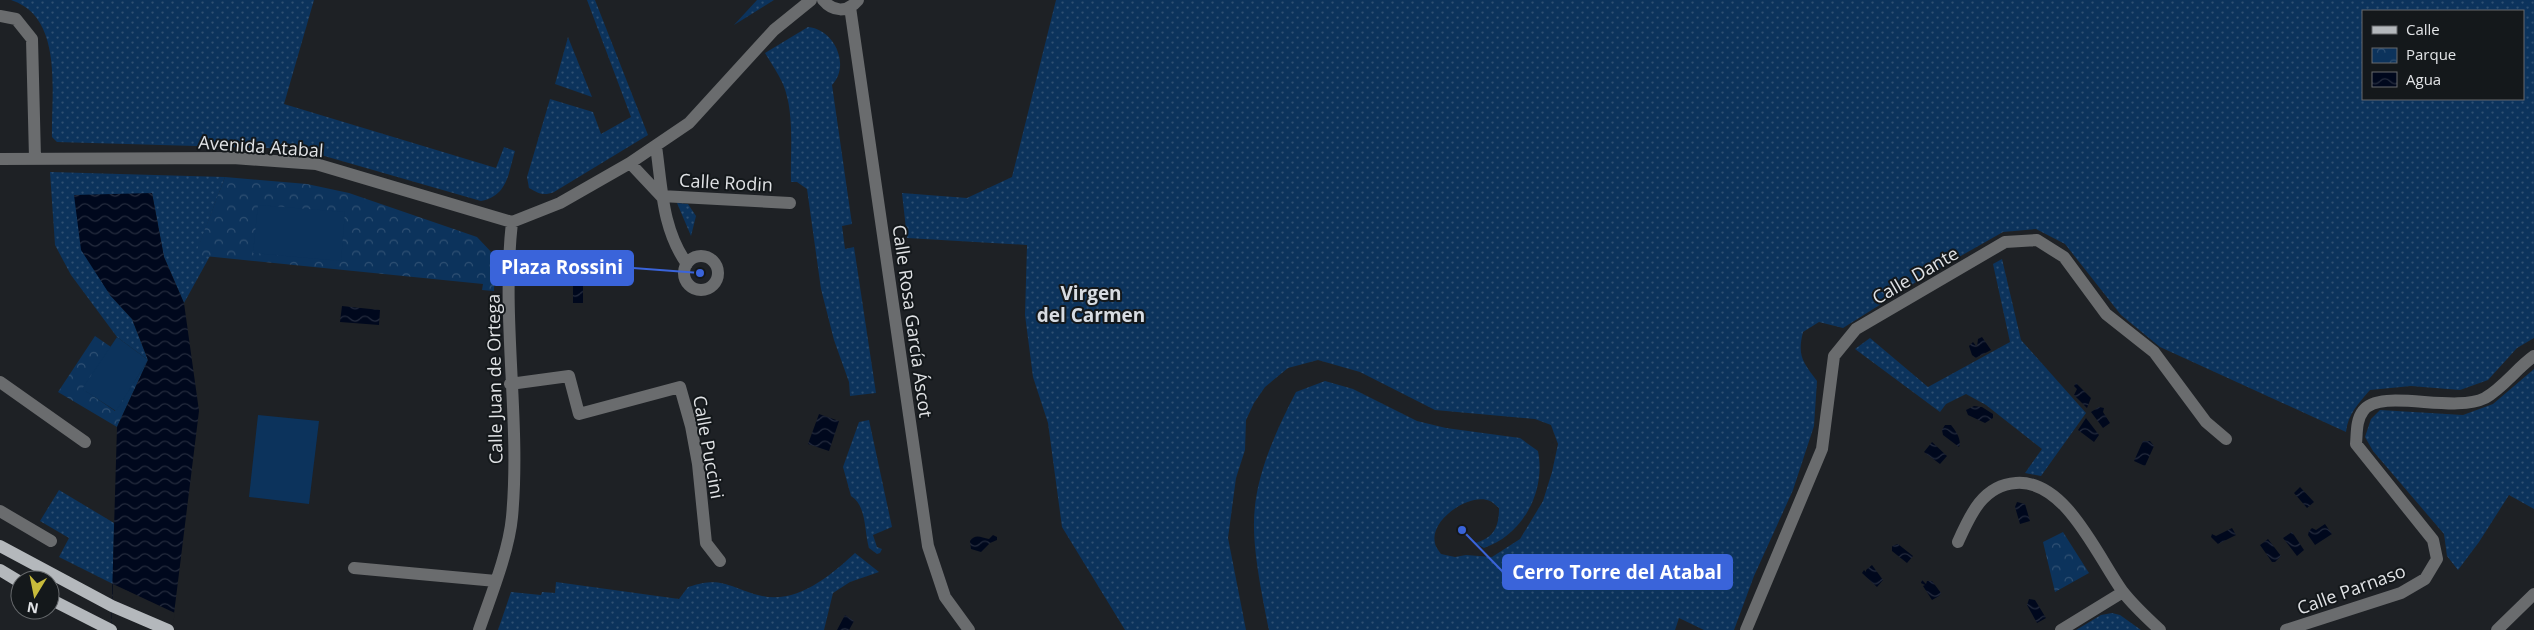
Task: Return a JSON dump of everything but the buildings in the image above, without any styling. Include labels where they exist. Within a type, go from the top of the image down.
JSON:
[{"type":"main road","points":[[0,546],[112,606],[168,630]]},
{"type":"main road","points":[[60,604],[111,630]]},
{"type":"street","points":[[512,222],[560,202],[630,163],[689,123],[774,30],[811,0]]},
{"type":"street","points":[[823,0],[834,9],[854,3]]},
{"type":"street","name":"Calle Rosa García Áscot","points":[[854,3],[928,546],[945,597],[969,630]]},
{"type":"street","points":[[0,16],[16,19],[32,38],[35,158]]},
{"type":"street","points":[[656,146],[661,196],[674,247],[687,264]]},
{"type":"street","name":"Avenida Atabal","points":[[0,159],[233,158],[316,164],[512,222]]},
{"type":"street","points":[[630,163],[661,196]]},
{"type":"street","name":"Calle Rodin","points":[[661,196],[790,203]]},
{"type":"street","name":"Calle Juan de Ortega","points":[[480,630],[496,581],[512,519],[514,455],[510,384],[509,272],[512,222]]},
{"type":"street","name":"Calle Dante","points":[[1746,630],[1822,449],[1834,356],[1856,329],[2004,242],[2036,240],[2064,257],[2106,314],[2154,352],[2206,422],[2226,439]]},
{"type":"street","name":"Calle Parnaso","points":[[2286,630],[2401,594],[2426,579],[2437,559],[2433,540],[2356,444],[2357,426],[2364,410],[2382,400],[2457,405],[2484,398],[2534,356]]},
{"type":"street","name":"Calle Puccini","points":[[510,384],[569,376],[580,414],[680,387],[691,426],[698,464],[706,543],[720,561]]},
{"type":"street","points":[[0,382],[85,442]]},
{"type":"street","points":[[1958,542],[1971,515],[1983,498],[2002,484],[2035,484],[2057,498],[2076,520],[2123,592],[2143,615],[2160,630]]},
{"type":"street","points":[[0,511],[51,540]]},
{"type":"street","points":[[354,568],[496,581]]},
{"type":"street","points":[[2061,630],[2123,592]]},
{"type":"street","points":[[2498,630],[2534,594]]},
{"type":"green space","points":[[11,0],[314,0],[284,104],[496,168],[504,147],[515,151],[506,182],[497,194],[481,201],[300,149],[57,142],[52,137],[53,79],[47,39],[40,22],[28,9]]},
{"type":"green space","points":[[587,0],[595,0],[648,135],[554,192],[541,194],[529,188],[527,177],[550,99],[593,112],[601,134],[631,117]]},
{"type":"green space","points":[[757,0],[774,0],[734,25]]},
{"type":"green space","points":[[1056,0],[2534,0],[2534,338],[2517,348],[2488,380],[2460,390],[2411,386],[2370,390],[2351,414],[2346,432],[2160,347],[2121,315],[2065,244],[2036,229],[2003,232],[1929,274],[1843,328],[1819,322],[1803,332],[1801,340],[1802,358],[1817,381],[1814,426],[1793,490],[1754,576],[1734,630],[1704,630],[1679,618],[1675,630],[1269,630],[1256,551],[1255,509],[1261,474],[1273,440],[1296,392],[1325,381],[1353,389],[1417,421],[1446,428],[1520,438],[1538,451],[1540,466],[1538,481],[1535,496],[1529,510],[1510,533],[1498,542],[1484,548],[1475,543],[1491,535],[1498,521],[1499,508],[1491,502],[1482,499],[1462,504],[1444,517],[1438,525],[1435,534],[1435,544],[1441,554],[1455,557],[1466,555],[1492,557],[1520,539],[1543,501],[1558,444],[1551,425],[1535,419],[1435,410],[1360,372],[1318,360],[1288,368],[1265,387],[1254,403],[1246,420],[1245,450],[1236,478],[1228,538],[1246,630],[1125,630],[1062,527],[1048,423],[1033,377],[1025,315],[1027,245],[907,238],[902,193],[967,198],[1012,177]]},
{"type":"green space","points":[[808,27],[817,29],[825,34],[837,49],[840,58],[840,68],[832,85],[852,224],[842,226],[845,249],[854,247],[876,393],[850,396],[849,382],[834,340],[821,289],[807,189],[797,182],[791,182],[791,120],[787,95],[781,80],[765,53]]},
{"type":"green space","points":[[568,37],[592,97],[555,84]]},
{"type":"green space","points":[[50,172],[225,177],[196,254],[210,256],[184,303],[164,257],[152,193],[110,295],[132,319],[148,360],[117,337],[71,275],[55,245]]},
{"type":"green space","points":[[225,177],[307,184],[349,193],[477,237],[495,256],[494,291],[482,290],[483,284],[195,255]]},
{"type":"green space","points":[[677,203],[688,204],[696,216],[691,236]]},
{"type":"green space","points":[[258,205],[345,212],[341,261],[253,253]]},
{"type":"green space","points":[[2002,259],[2021,340],[2086,413],[2041,476],[2025,473],[2042,449],[1986,405],[1966,394],[1946,404],[1940,412],[1855,349],[1870,338],[1928,387],[2010,342],[1993,264]]},
{"type":"green space","points":[[95,336],[111,347],[83,389],[115,411],[148,360],[117,427],[58,392]]},
{"type":"green space","points":[[117,337],[148,360],[116,411],[82,389]]},
{"type":"green space","points":[[2534,369],[2534,509],[2509,495],[2479,542],[2458,570],[2447,556],[2444,534],[2373,451],[2365,437],[2371,419],[2380,410],[2463,415],[2493,404]]},
{"type":"green space","points":[[258,415],[319,421],[309,504],[249,497]]},
{"type":"green space","points":[[869,420],[892,527],[873,535],[877,547],[882,549],[877,554],[869,548],[862,512],[856,500],[851,496],[843,467],[859,422]]},
{"type":"green space","points":[[59,490],[114,523],[113,584],[59,557],[69,538],[40,521]]},
{"type":"green space","points":[[2063,532],[2089,573],[2055,592],[2043,542]]},
{"type":"green space","points":[[855,553],[879,572],[850,582],[833,593],[824,630],[498,630],[511,592],[541,595],[542,592],[555,593],[556,582],[679,599],[688,587],[717,582],[758,595],[785,596],[811,587]]},
{"type":"green space","points":[[2112,613],[2120,615],[2141,630],[2076,630],[2101,615]]},
{"type":"water","points":[[152,193],[164,257],[184,303],[199,411],[172,630],[111,630],[117,427],[148,360],[132,319],[110,295],[81,250],[74,195]]},
{"type":"water","points":[[573,276],[583,277],[583,303],[573,303]]},
{"type":"water","points":[[342,306],[380,310],[379,325],[340,322]]},
{"type":"water","points":[[1982,337],[1991,350],[1976,358],[1972,355],[1969,346],[1973,342],[1977,347],[1978,339]]},
{"type":"water","points":[[2076,383],[2091,398],[2087,408],[2074,395],[2077,389],[2074,386]]},
{"type":"water","points":[[1974,406],[1982,407],[1993,414],[1993,418],[1985,423],[1968,415],[1966,410]]},
{"type":"water","points":[[2099,407],[2104,408],[2103,412],[2110,423],[2103,428],[2091,412]]},
{"type":"water","points":[[819,414],[839,421],[829,451],[808,444]]},
{"type":"water","points":[[2086,418],[2099,435],[2094,442],[2078,430]]},
{"type":"water","points":[[1945,425],[1951,425],[1955,430],[1959,439],[1959,447],[1943,435],[1942,430]]},
{"type":"water","points":[[2143,441],[2150,441],[2154,446],[2145,466],[2134,461]]},
{"type":"water","points":[[1932,442],[1947,456],[1940,464],[1924,452]]},
{"type":"water","points":[[2300,487],[2314,502],[2307,508],[2294,493]]},
{"type":"water","points":[[2017,502],[2025,504],[2030,521],[2020,524],[2015,507]]},
{"type":"water","points":[[2325,524],[2332,534],[2315,545],[2308,535],[2309,531],[2312,528],[2316,530]]},
{"type":"water","points":[[2232,528],[2236,535],[2218,544],[2211,537],[2212,534],[2216,536]]},
{"type":"water","points":[[2292,532],[2304,550],[2297,556],[2283,538]]},
{"type":"water","points":[[993,535],[997,537],[997,540],[990,543],[981,552],[971,549],[970,541],[974,537],[989,539]]},
{"type":"water","points":[[2268,539],[2281,556],[2275,562],[2272,562],[2260,545]]},
{"type":"water","points":[[1898,544],[1913,556],[1907,563],[1892,551],[1892,546]]},
{"type":"water","points":[[1872,565],[1883,580],[1877,587],[1862,573],[1864,570],[1866,572]]},
{"type":"water","points":[[1922,580],[1926,584],[1927,581],[1932,581],[1941,593],[1939,596],[1932,600],[1923,586],[1925,585],[1921,583]]},
{"type":"water","points":[[2029,599],[2035,600],[2046,618],[2037,623],[2027,605]]},
{"type":"water","points":[[845,615],[854,621],[849,630],[837,630]]},
{"type":"pier","points":[[113,584],[175,613],[172,630],[111,630]]},
{"type":"place","name":"Plaza Rossini","points":[[700,273]]},
{"type":"place","name":"Cerro Torre del Atabal","points":[[1462,530]]},
{"type":"district","name":"Virgen del Carmen","points":[[1091,304]]}]
